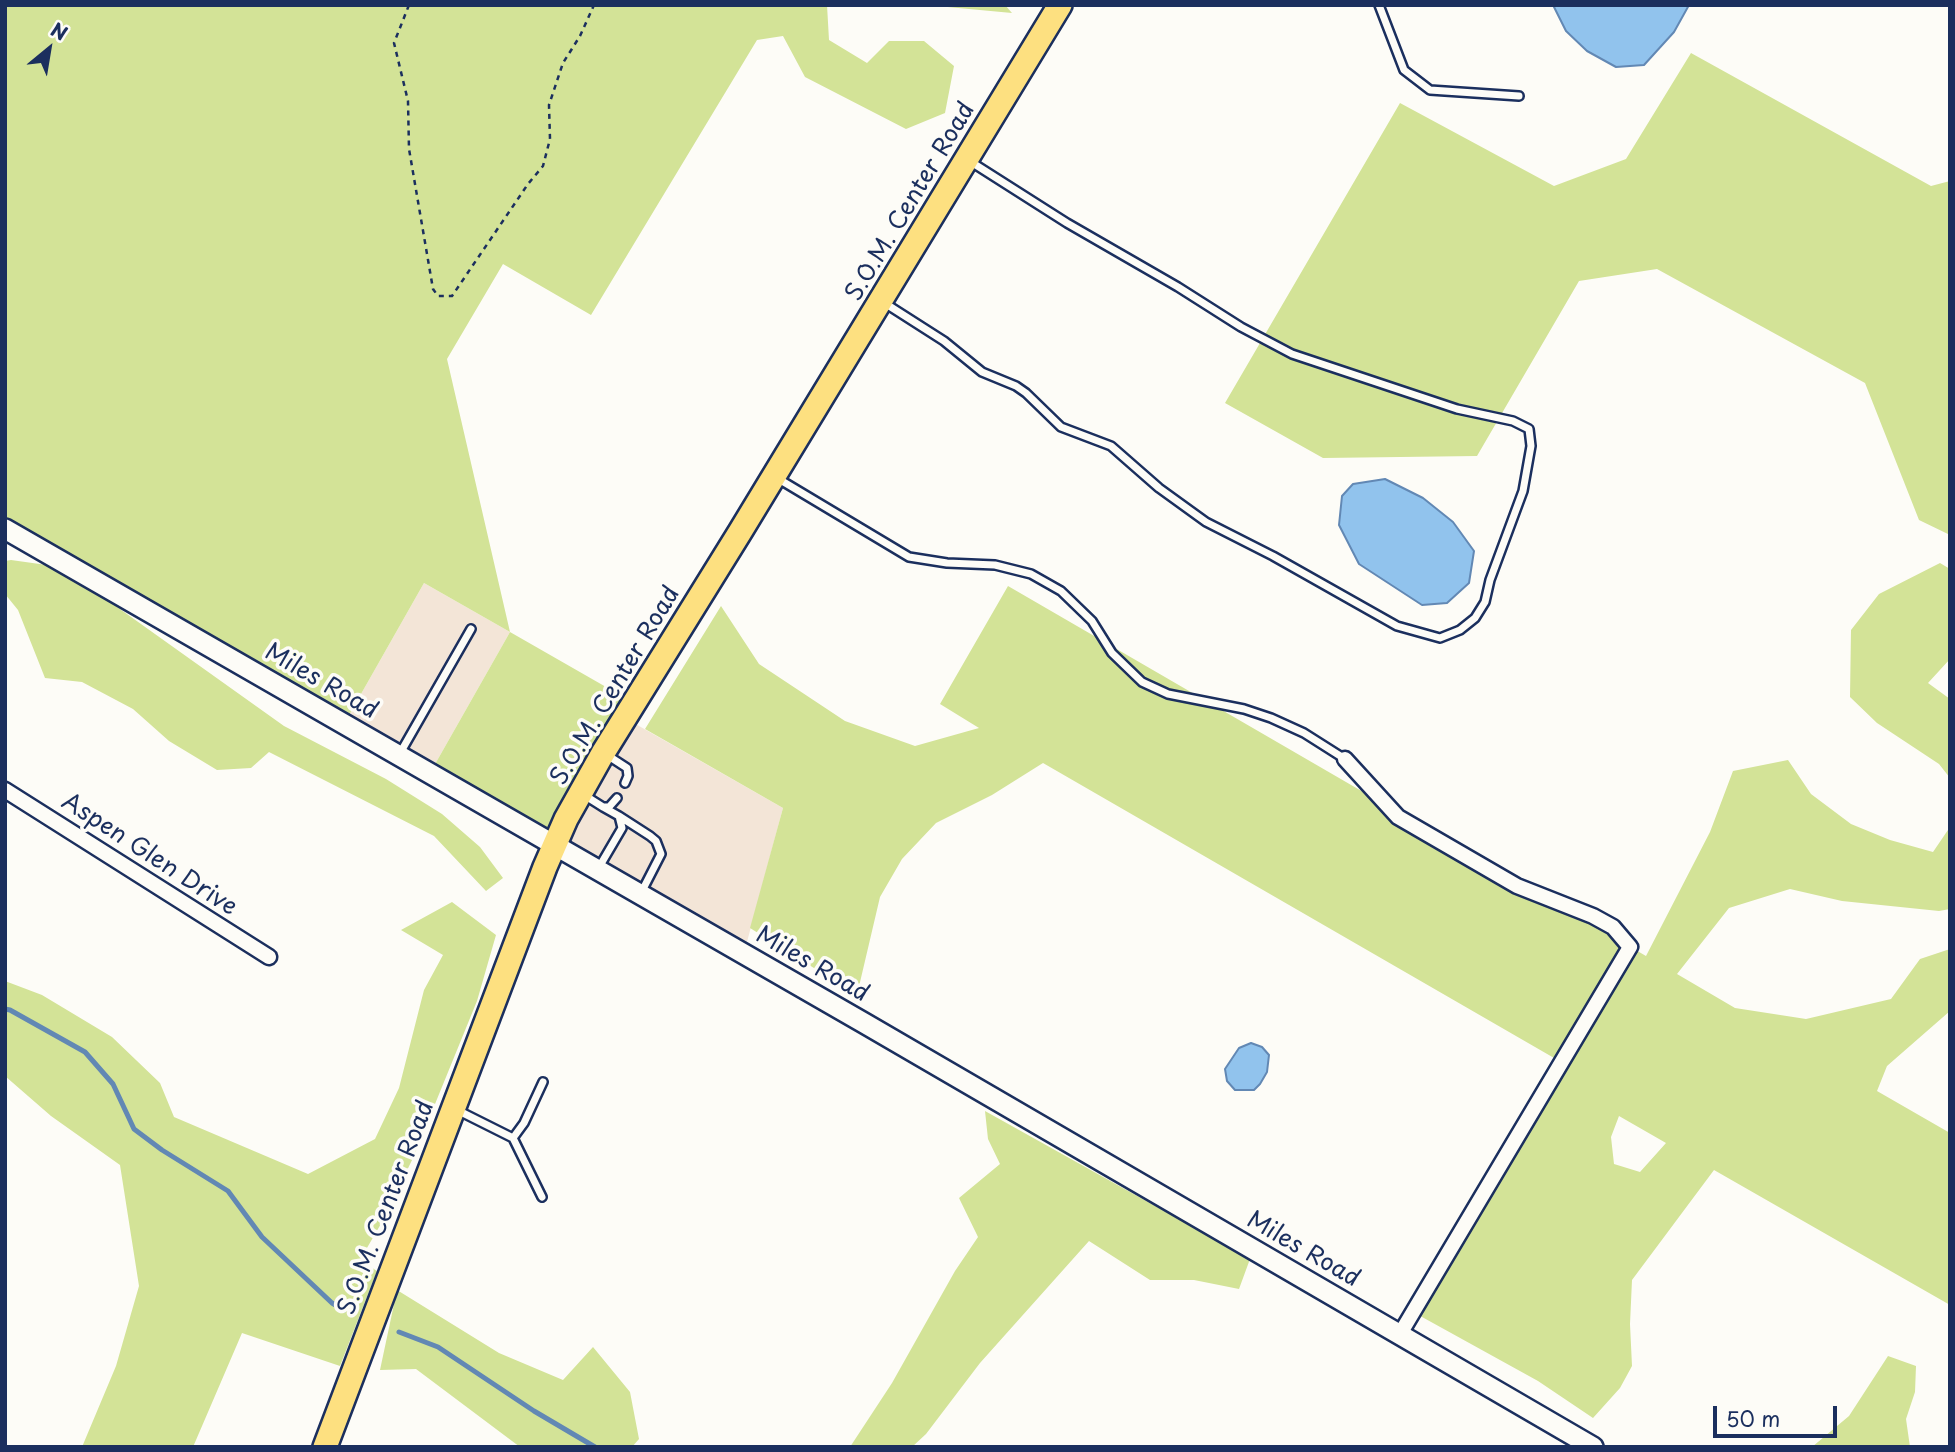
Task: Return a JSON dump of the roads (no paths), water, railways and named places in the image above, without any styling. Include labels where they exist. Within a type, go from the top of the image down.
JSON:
[{"type":"main road","name":"S.O.M. Center Road","points":[[325,1447],[554,844],[603,753],[1060,5]]},
{"type":"main road","name":"Miles Road","points":[[5,529],[1400,1334],[1580,1444]]},
{"type":"street","points":[[1345,759],[1398,817],[1517,886],[1593,916],[1613,927],[1630,947],[1400,1334]]},
{"type":"street","name":"Aspen Glen Drive","points":[[5,790],[269,957]]},
{"type":"lane","points":[[1379,5],[1404,69],[1430,90],[1519,96]]},
{"type":"lane","points":[[881,301],[944,341],[982,372],[1026,393],[1061,428],[1111,446],[1158,488],[1206,522],[1273,556],[1397,626],[1440,638],[1460,630],[1475,618],[1485,602],[1490,580],[1523,491],[1531,446],[1529,429],[1513,421],[1457,409],[1292,354],[1241,327],[1178,287],[1090,237],[968,159]]},
{"type":"lane","points":[[774,476],[909,557],[947,563],[995,565],[1031,574],[1061,591],[1092,621],[1112,653],[1142,682],[1168,694],[1244,709],[1271,718],[1304,733],[1345,759]]},
{"type":"lane","points":[[399,755],[471,629]]},
{"type":"lane","points":[[603,753],[627,768],[625,783]]},
{"type":"lane","points":[[580,793],[656,841],[661,854],[641,894]]},
{"type":"lane","points":[[603,807],[609,807],[617,798]]},
{"type":"lane","points":[[598,870],[622,828],[619,816]]},
{"type":"lane","points":[[513,1138],[524,1123],[543,1082]]},
{"type":"lane","points":[[454,1108],[513,1138],[542,1197]]},
{"type":"water","points":[[1553,5],[1689,5],[1674,32],[1644,65],[1616,67],[1587,51],[1566,31]]},
{"type":"water","points":[[1385,479],[1423,498],[1453,522],[1474,551],[1469,583],[1447,603],[1422,605],[1359,564],[1339,525],[1342,496],[1353,484]]},
{"type":"water","points":[[1251,1043],[1262,1047],[1269,1055],[1267,1072],[1254,1090],[1235,1090],[1227,1081],[1225,1069],[1239,1048]]},
{"type":"waterway","points":[[5,1009],[85,1052],[113,1084],[134,1129],[162,1150],[228,1191],[262,1237],[332,1303],[344,1310]]},
{"type":"waterway","points":[[399,1332],[438,1347],[534,1411],[595,1447]]}]
